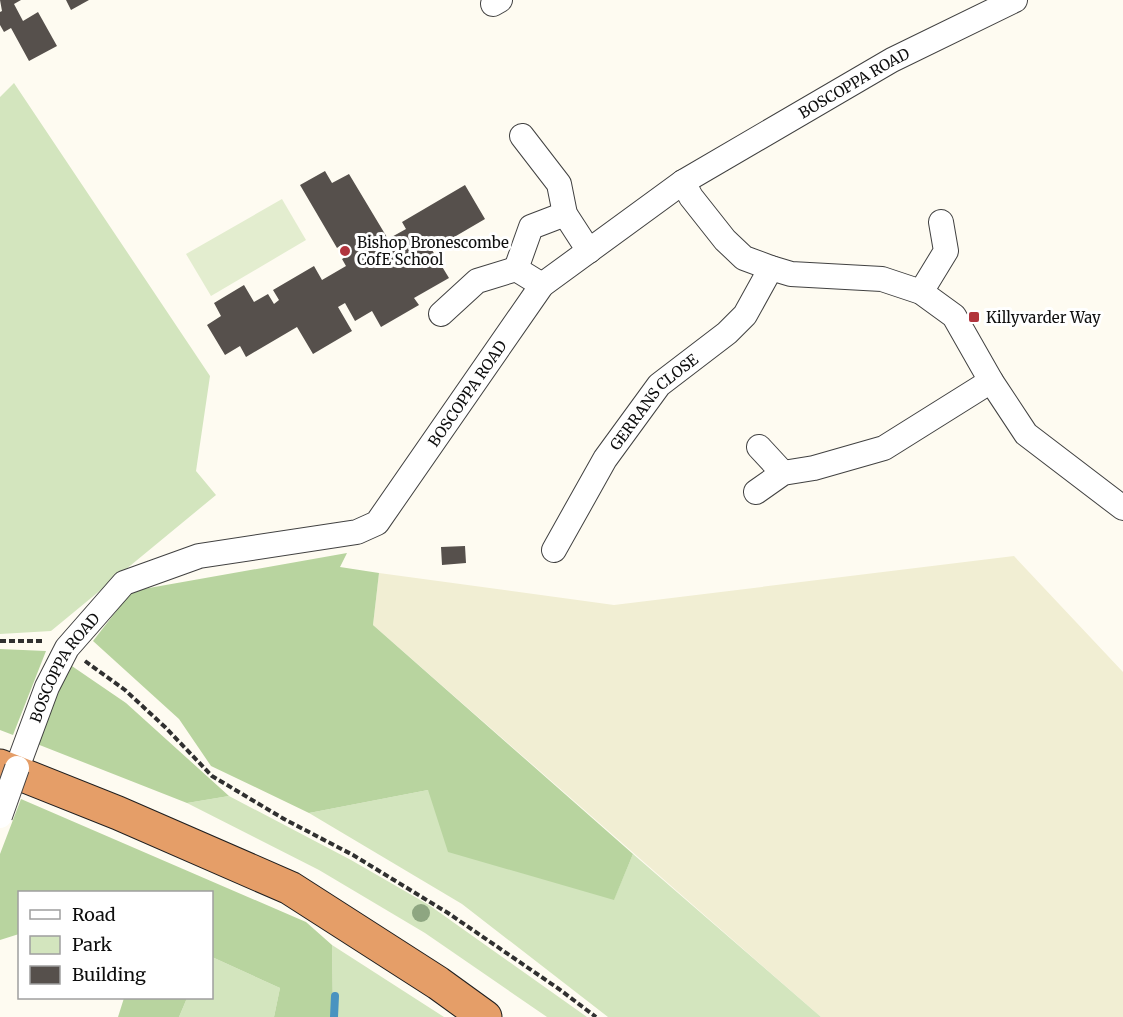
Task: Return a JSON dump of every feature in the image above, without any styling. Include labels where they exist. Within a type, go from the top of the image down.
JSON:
[{"type":"highway","points":[[0,766],[118,813],[290,888],[438,983],[485,1017]]},
{"type":"street","name":"BOSCOPPA ROAD","points":[[0,816],[47,687],[67,648],[124,583],[198,556],[357,532],[376,523],[542,285],[683,182],[892,60],[1015,0]]},
{"type":"street","points":[[522,136],[559,184],[565,214],[589,251]]},
{"type":"street","points":[[683,182],[725,240],[744,258],[791,274],[882,279],[921,292],[954,316],[991,381],[1026,435],[1123,508]]},
{"type":"street","points":[[516,269],[531,226],[565,214]]},
{"type":"street","points":[[921,292],[946,251],[941,222]]},
{"type":"street","name":"GERRANS CLOSE","points":[[554,550],[605,459],[659,385],[727,333],[745,315],[771,268]]},
{"type":"street","points":[[441,314],[477,281],[516,269],[542,285]]},
{"type":"street","points":[[756,492],[783,473],[814,468],[884,448],[991,381]]},
{"type":"street","points":[[759,447],[783,473]]},
{"type":"path","points":[[0,641],[50,642],[67,648],[125,690],[165,727],[212,776],[284,819],[353,855],[448,913],[596,1017]]},
{"type":"shaded area","points":[[1014,556],[1123,672],[1123,1017],[821,1017],[373,625],[379,573],[614,605]]},
{"type":"green space","points":[[14,83],[210,376],[196,471],[216,495],[51,631],[0,634],[0,97]]},
{"type":"green space","points":[[282,199],[306,240],[211,296],[186,254]]},
{"type":"green space","points":[[347,553],[340,567],[379,573],[373,625],[633,854],[614,900],[448,852],[428,790],[309,813],[211,766],[179,719],[93,641],[132,591]]},
{"type":"green space","points":[[0,649],[46,651],[13,735],[0,730]]},
{"type":"green space","points":[[66,662],[126,703],[229,796],[187,803],[37,744]]},
{"type":"green space","points":[[428,790],[614,899],[633,854],[821,1017],[608,1017],[462,904],[309,813]]},
{"type":"green space","points":[[229,796],[351,860],[429,905],[587,1017],[547,1017],[425,933],[319,870],[187,803]]},
{"type":"green space","points":[[21,799],[306,922],[332,945],[333,1017],[274,1017],[280,988],[213,957],[213,891],[18,891],[18,934],[0,940],[0,854]]},
{"type":"green space","points":[[332,945],[444,1017],[333,1017]]},
{"type":"green space","points":[[213,957],[280,988],[274,1017],[179,1017],[187,999],[213,999]]},
{"type":"green space","points":[[124,999],[187,999],[179,1017],[118,1017]]},
{"type":"building","points":[[0,0],[21,0],[14,4],[23,21],[38,12],[57,46],[29,61],[11,28],[4,32],[0,25],[0,12],[2,11]]},
{"type":"building","points":[[66,0],[89,0],[71,10]]},
{"type":"building","points":[[325,171],[332,183],[349,174],[388,239],[406,229],[402,222],[465,185],[485,219],[432,250],[449,278],[414,298],[419,305],[381,327],[372,311],[355,321],[345,303],[338,307],[352,331],[313,354],[297,327],[246,357],[240,346],[225,355],[207,325],[221,316],[214,303],[244,285],[254,302],[268,294],[274,304],[279,300],[273,290],[314,266],[322,280],[346,266],[342,259],[347,256],[341,245],[337,248],[300,185]]},
{"type":"building","points":[[465,546],[466,563],[442,565],[441,547]]},
{"type":"waterway","points":[[334,1017],[335,996]]},
{"type":"place","name":"Bishop Bronescombe CofE School","points":[[345,251]]},
{"type":"place","name":"Killyvarder Way","points":[[974,317]]}]
